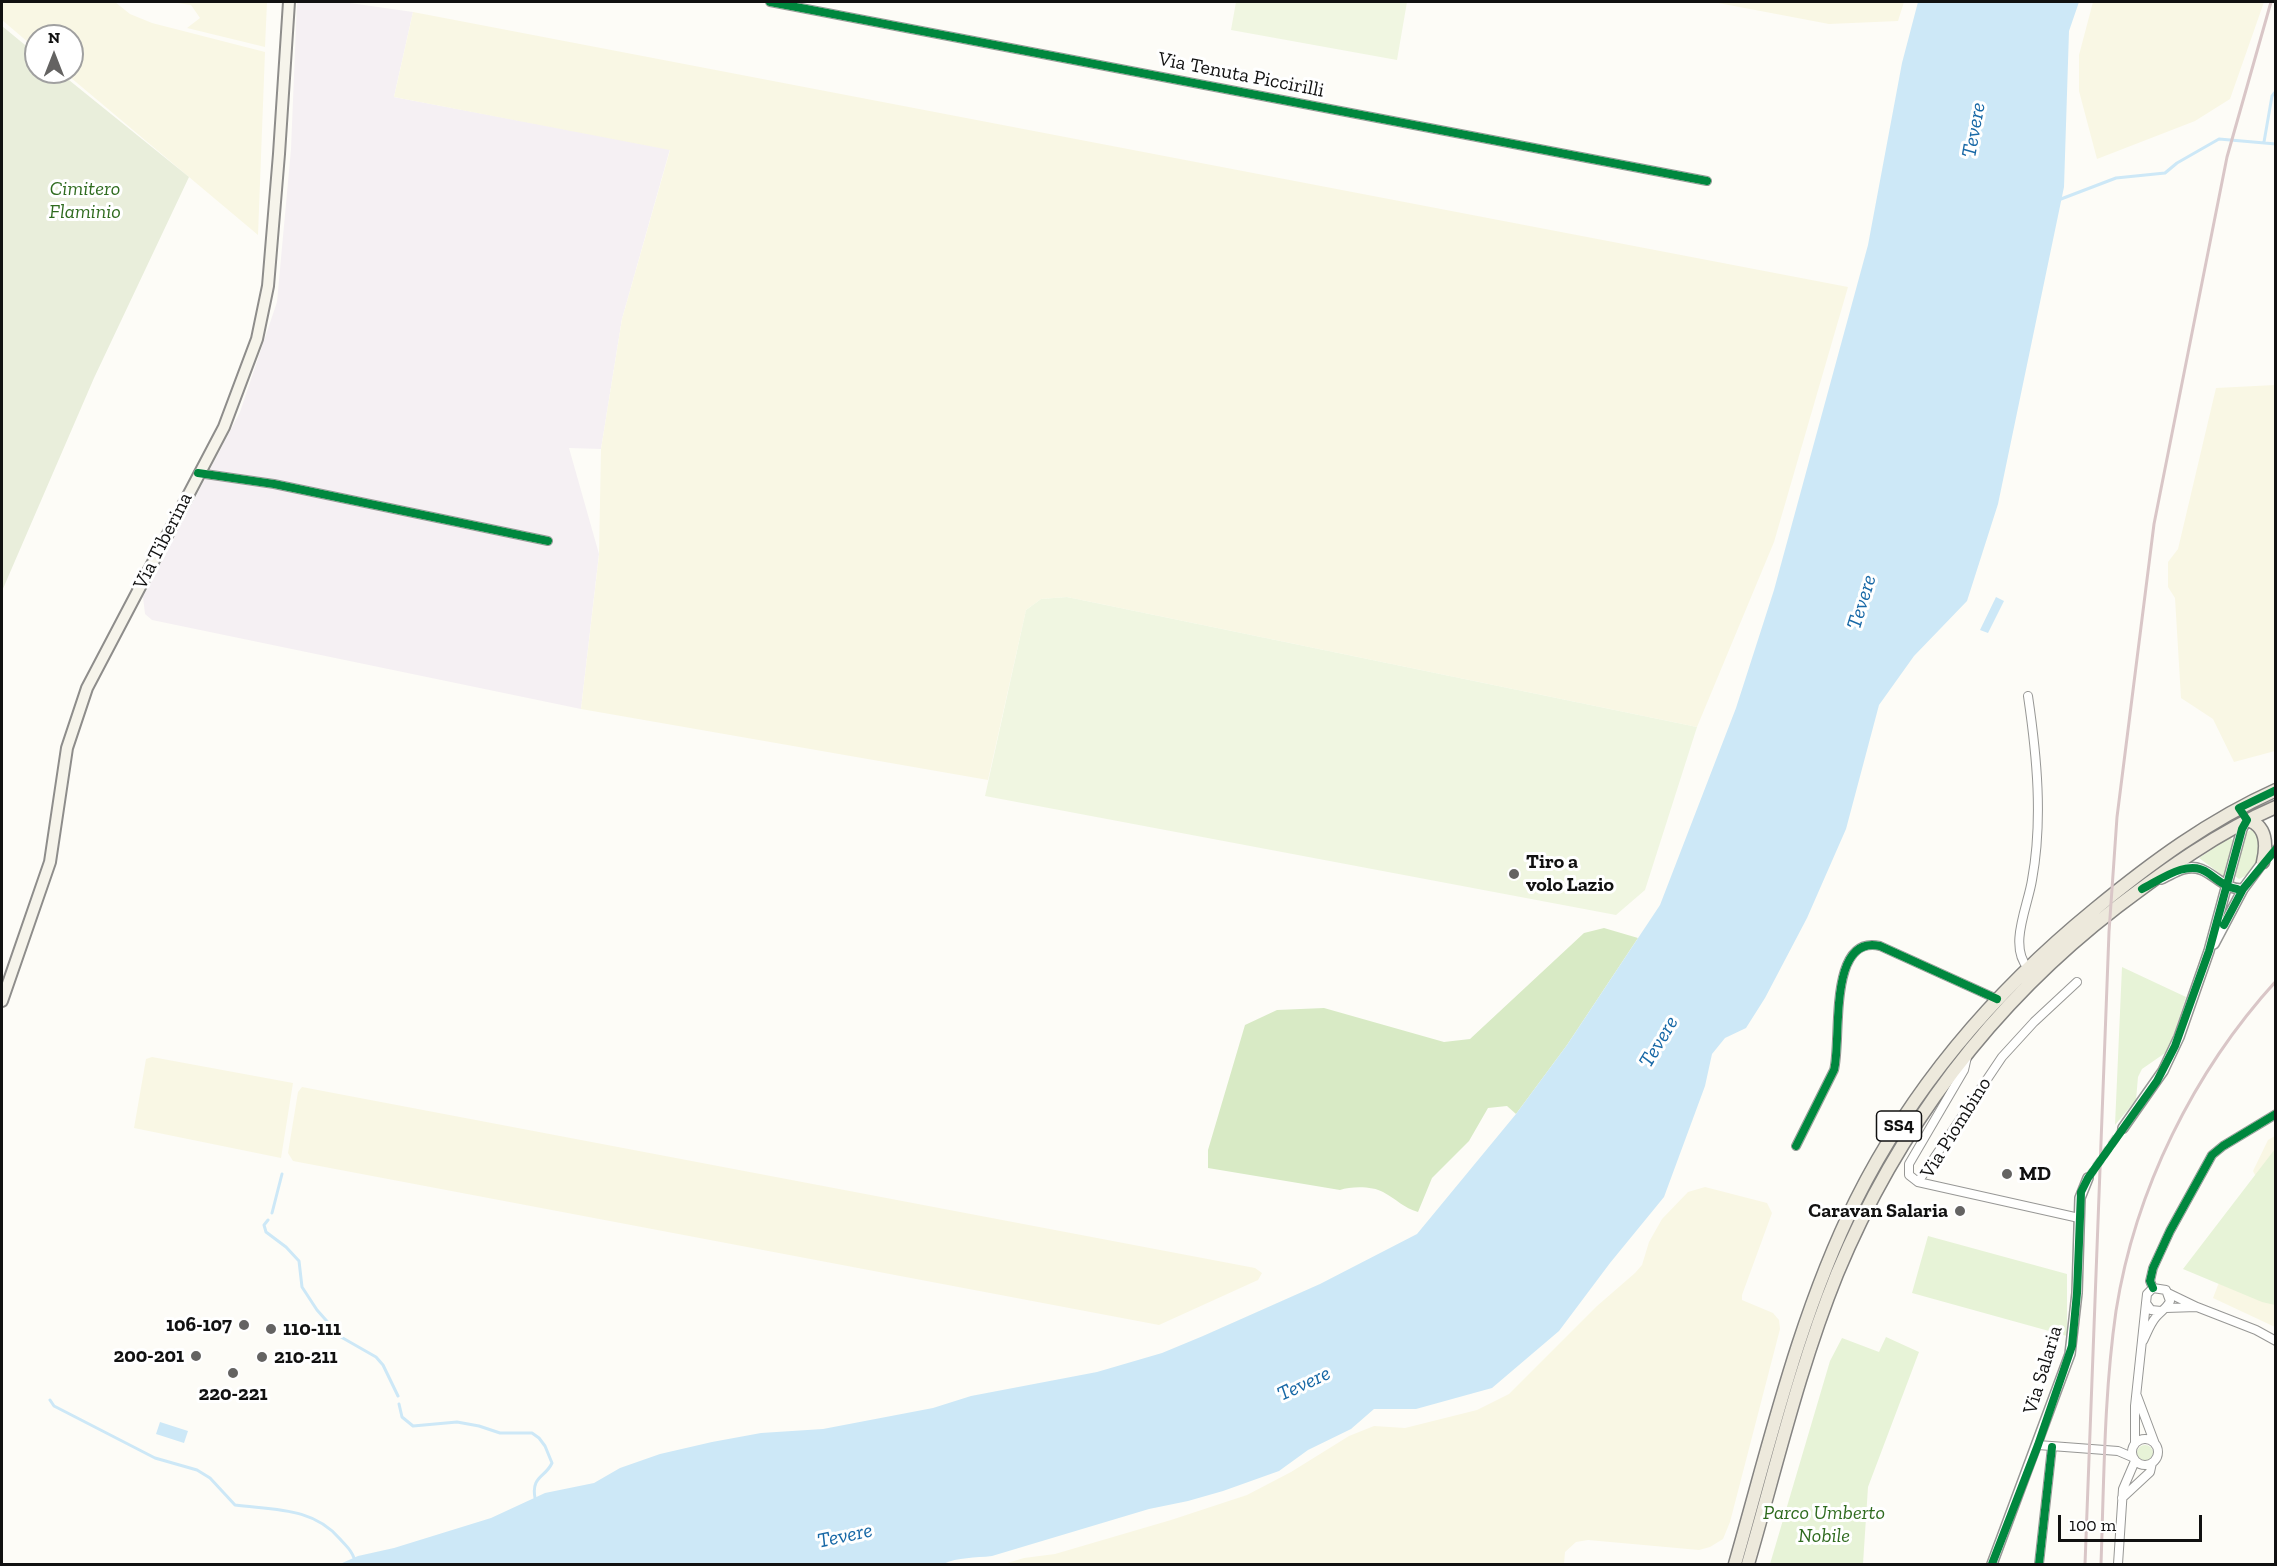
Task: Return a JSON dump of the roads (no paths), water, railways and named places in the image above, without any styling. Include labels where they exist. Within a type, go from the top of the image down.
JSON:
[{"type":"main road","name":"Via Tiberina","points":[[2,1001],[50,862],[68,748],[87,688],[224,427],[257,339],[265,306],[279,154],[289,2]]},
{"type":"main road","name":"SS4","points":[[1735,1564],[1803,1331],[1825,1270],[1852,1208],[1872,1171],[1922,1091],[1949,1055],[1997,999],[2059,939],[2132,879],[2177,846],[2239,808],[2276,790]]},
{"type":"main road","name":"SS4","points":[[1748,1564],[1806,1365],[1837,1275],[1870,1201],[1924,1112],[1991,1023],[2049,964],[2176,863],[2247,820],[2276,807]]},
{"type":"main road","points":[[2247,820],[2255,822],[2262,831],[2266,848],[2263,862]]},
{"type":"street","name":"Via Tenuta Piccirilli","points":[[770,2],[788,3],[1707,181]]},
{"type":"street","points":[[198,473],[274,484],[548,541]]},
{"type":"street","points":[[2028,696],[2036,749],[2038,787],[2032,881],[2018,945],[2022,960],[2028,968]]},
{"type":"street","points":[[2123,1128],[2160,1076],[2183,1029],[2228,887],[2242,829],[2247,820],[2239,808]]},
{"type":"street","points":[[2209,951],[2243,889],[2276,849]]},
{"type":"street","points":[[2142,889],[2179,871],[2193,867],[2206,871],[2228,887],[2243,889]]},
{"type":"street","points":[[1796,1146],[1834,1070],[1840,993],[1846,967],[1857,950],[1869,945],[1880,946],[1997,999]]},
{"type":"street","name":"Via Piombino","points":[[2077,982],[2034,1022],[2002,1057],[1918,1182],[2079,1218]]},
{"type":"street","points":[[1918,1182],[1909,1175],[1909,1164],[1964,1070],[1968,1052]]},
{"type":"street","points":[[2153,1288],[2150,1281],[2153,1268],[2170,1231],[2212,1155],[2276,1114]]},
{"type":"street","name":"Via Salaria","points":[[1992,1564],[2072,1346],[2077,1293],[2080,1195],[2088,1178]]},
{"type":"street","points":[[2118,1564],[2123,1489],[2134,1459],[2135,1406],[2138,1396],[2146,1294],[2153,1288],[2162,1288],[2197,1307],[2256,1330],[2276,1341]]},
{"type":"street","points":[[2143,1343],[2152,1322],[2170,1301],[2168,1293]]},
{"type":"street","points":[[2146,1303],[2151,1310],[2197,1307]]},
{"type":"street","points":[[2122,1498],[2150,1472],[2158,1452],[2138,1396]]},
{"type":"street","points":[[2118,1451],[2147,1439],[2155,1444]]},
{"type":"street","points":[[2037,1445],[2118,1451],[2141,1465],[2152,1463]]},
{"type":"street","points":[[2039,1564],[2052,1447]]},
{"type":"water","name":"Tevere","points":[[1918,2],[2079,2],[2069,31],[2064,187],[1998,504],[1967,601],[1914,656],[1879,705],[1846,829],[1807,918],[1765,998],[1746,1028],[1725,1038],[1712,1054],[1705,1086],[1664,1197],[1559,1331],[1492,1388],[1416,1409],[1374,1409],[1351,1429],[1308,1450],[1279,1471],[1223,1491],[1149,1509],[992,1556],[961,1559],[943,1564],[340,1564],[358,1556],[394,1548],[491,1518],[545,1493],[594,1483],[620,1468],[660,1454],[761,1433],[823,1429],[933,1408],[971,1396],[1097,1372],[1162,1353],[1320,1284],[1417,1234],[1516,1114],[1567,1045],[1660,905],[1736,708],[1774,590],[1868,245],[1902,63]]},
{"type":"water","points":[[1996,597],[2004,601],[1988,633],[1980,630]]},
{"type":"water","points":[[160,1422],[188,1431],[184,1443],[156,1434]]},
{"type":"waterway","points":[[2264,142],[2272,96],[2276,91]]},
{"type":"waterway","points":[[2061,199],[2116,178],[2165,173],[2177,163],[2219,139],[2276,144]]},
{"type":"waterway","points":[[272,1213],[282,1174]]},
{"type":"waterway","points":[[268,1220],[264,1225],[266,1232],[286,1247],[299,1261],[302,1287],[317,1310],[341,1337],[376,1357],[383,1365],[398,1396]]},
{"type":"waterway","points":[[50,1400],[54,1406],[155,1458],[197,1470],[210,1478],[235,1505],[292,1512],[318,1521],[340,1539],[354,1558]]},
{"type":"waterway","points":[[399,1404],[402,1417],[413,1426],[457,1422],[500,1433],[532,1433],[545,1446],[552,1463],[535,1485],[535,1498]]},
{"type":"tunnel","points":[[2088,1178],[2123,1128]]},
{"type":"railway","points":[[2085,1564],[2109,932],[2117,817],[2154,524],[2227,157],[2271,2]]},
{"type":"railway","points":[[2101,1564],[2105,1438],[2112,1342],[2125,1266],[2137,1221],[2172,1134],[2194,1093],[2246,1016],[2276,981]]},
{"type":"place","name":"Tiro a volo Lazio","points":[[1514,874]]},
{"type":"place","name":"MD","points":[[2007,1174]]},
{"type":"place","name":"Caravan Salaria","points":[[1960,1211]]},
{"type":"place","name":"106-107","points":[[244,1325]]},
{"type":"place","name":"110-111","points":[[271,1329]]},
{"type":"place","name":"200-201","points":[[196,1356]]},
{"type":"place","name":"210-211","points":[[262,1357]]},
{"type":"place","name":"220-221","points":[[233,1373]]},
{"type":"park label","name":"Cimitero Flaminio","points":[[85,200]]},
{"type":"park label","name":"Parco Umberto Nobile","points":[[1824,1524]]}]
